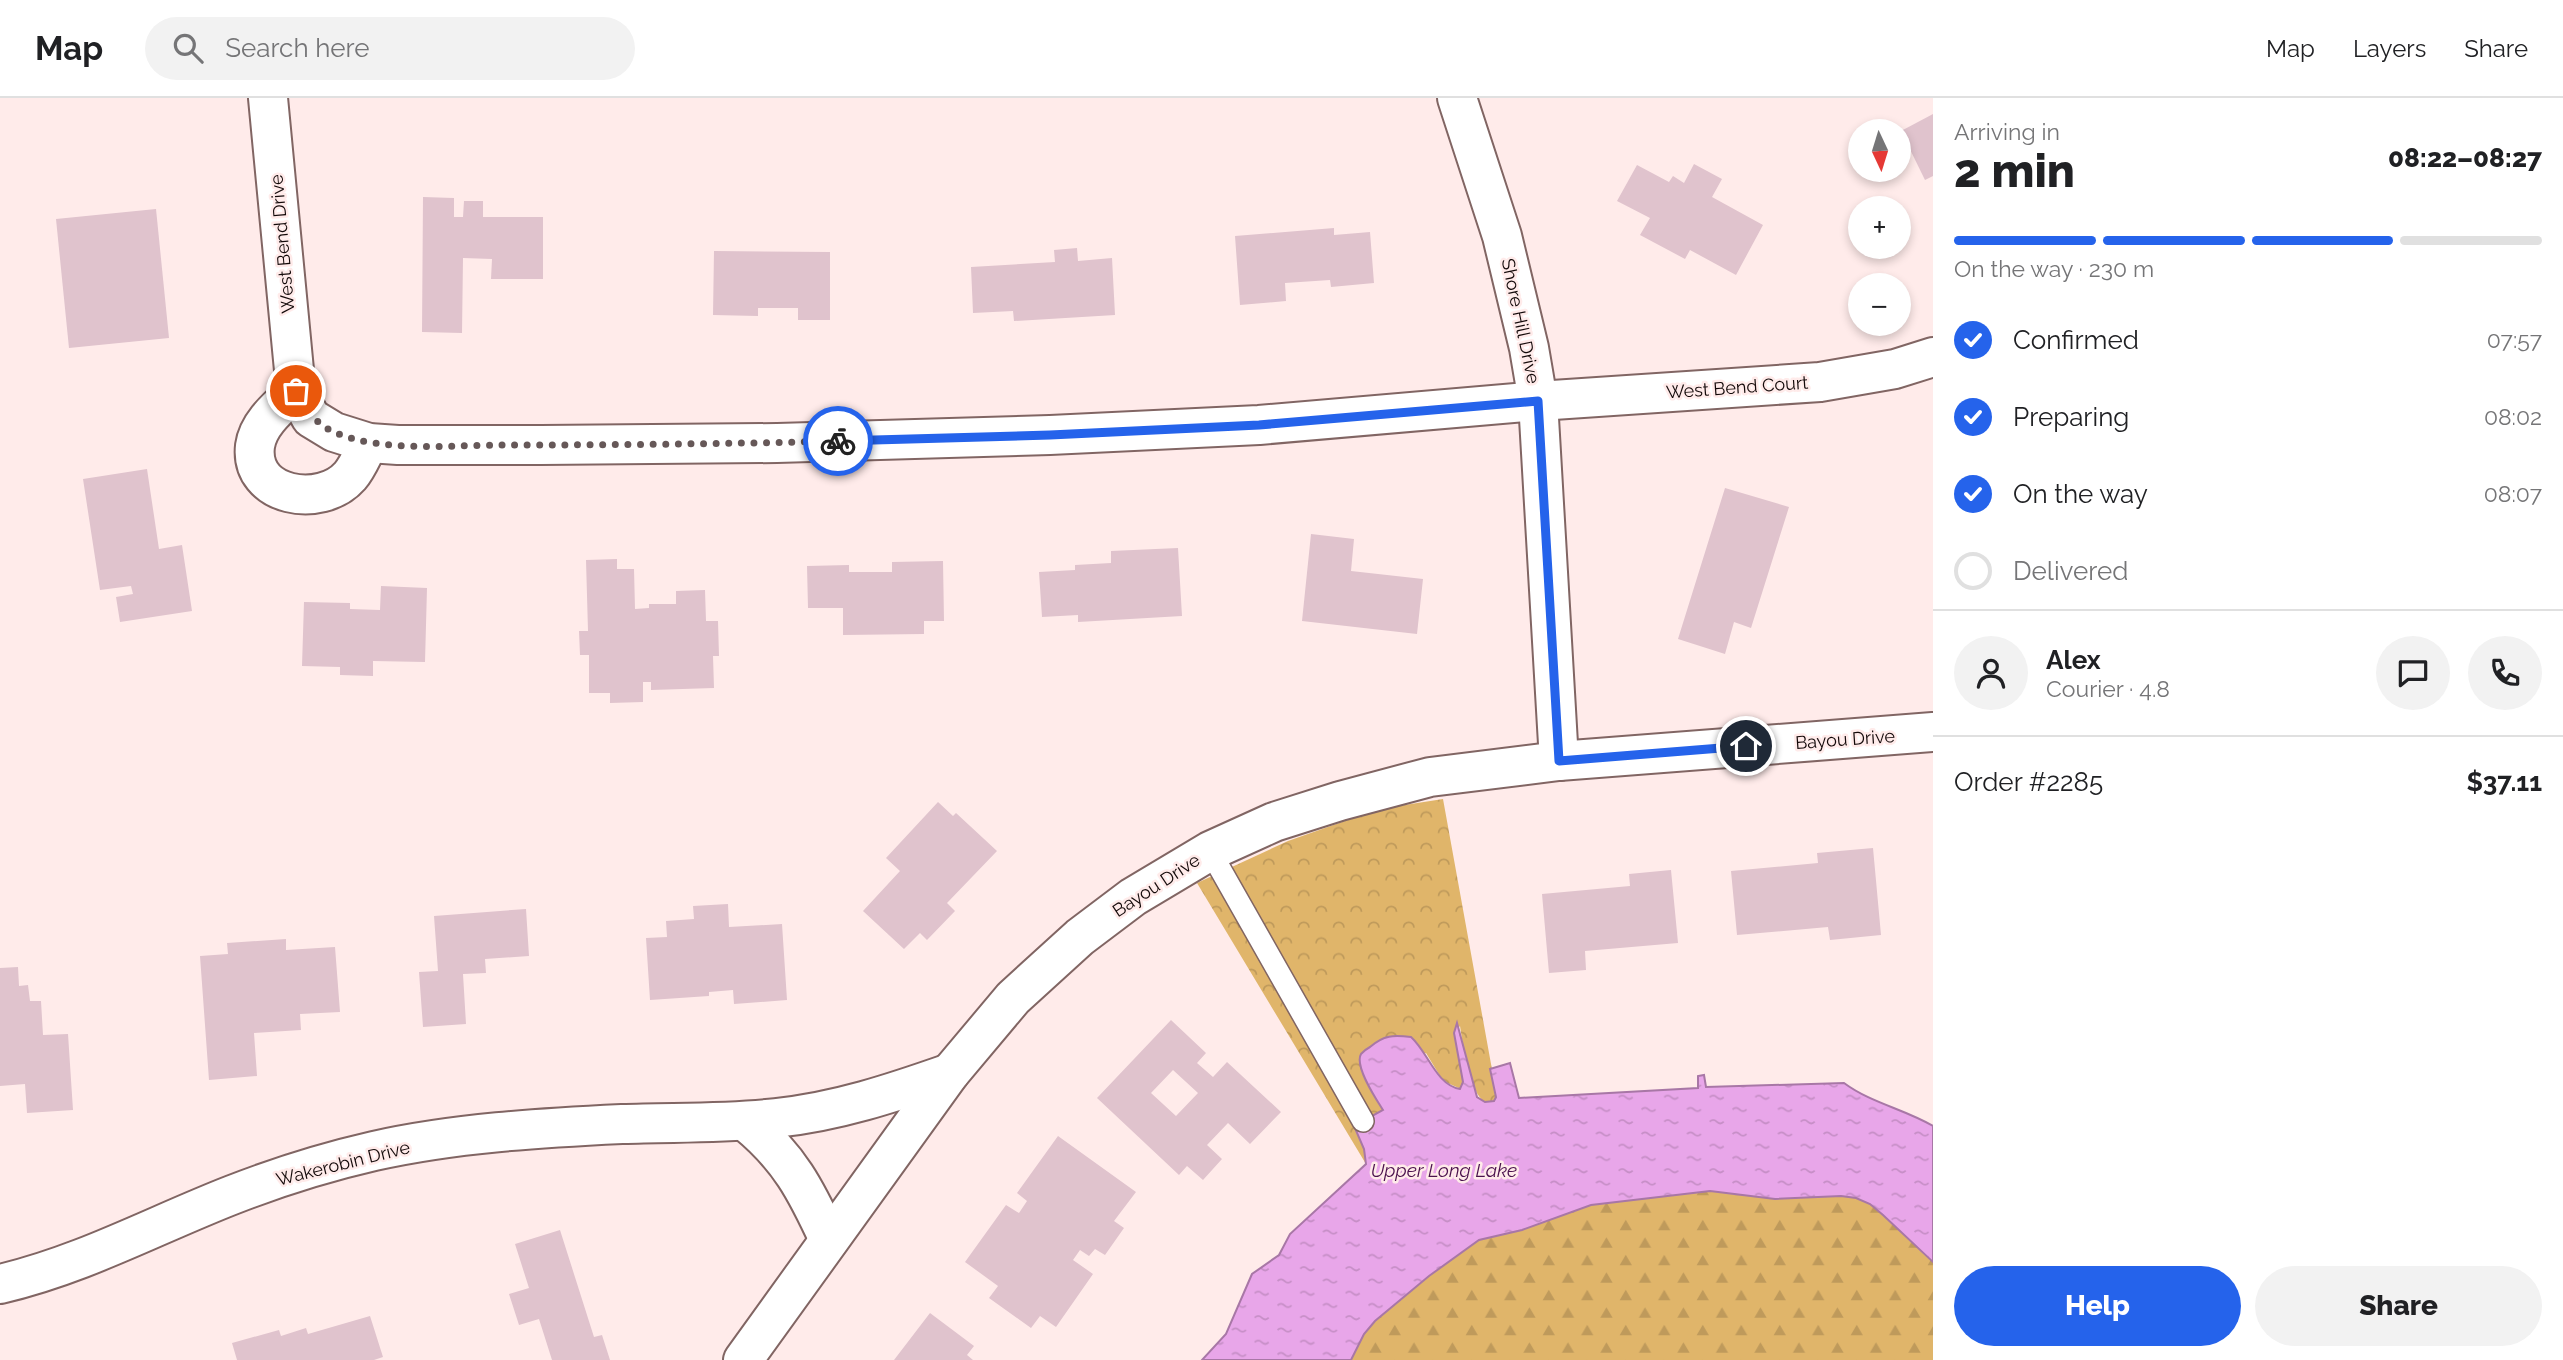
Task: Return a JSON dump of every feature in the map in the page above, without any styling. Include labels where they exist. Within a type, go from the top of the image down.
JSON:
[{"type":"street","name":"West Bend Drive","points":[[268,98],[296,391],[311,418],[334,432],[369,443],[750,443],[1050,435],[1259,425],[1538,401]]},
{"type":"street","name":"Shore Hill Drive","points":[[1457,98],[1502,236],[1529,348],[1538,401],[1559,761]]},
{"type":"street","name":"West Bend Court","points":[[1538,401],[1821,382],[1895,369],[1933,357]]},
{"type":"street","points":[[296,391],[272,414],[255,445],[256,462],[264,476],[278,488],[293,496],[319,495],[334,488],[350,476],[369,443]]},
{"type":"street","name":"Bayou Drive","points":[[743,1360],[950,1073],[1013,998],[1080,937],[1133,897],[1210,851],[1275,822],[1430,777],[1559,761],[1933,732]]},
{"type":"street","name":"Wakerobin Drive","points":[[0,1284],[30,1277],[97,1253],[258,1186],[375,1151],[519,1131],[621,1124],[746,1122],[844,1107],[950,1073]]},
{"type":"street","points":[[746,1122],[785,1159],[810,1200],[829,1240]]},
{"type":"lane","points":[[1210,851],[1363,1121]]},
{"type":"green space","points":[[1443,799],[1497,1097],[1494,1101],[1485,1102],[1479,1097],[1468,1067],[1460,1026],[1454,1034],[1463,1083],[1461,1089],[1443,1081],[1426,1053],[1367,1084],[1383,1110],[1354,1126],[1364,1149],[1366,1164],[1197,883],[1288,841],[1379,809]]},
{"type":"green space","points":[[1710,1191],[1775,1199],[1841,1196],[1870,1204],[1933,1262],[1933,1360],[1351,1360],[1364,1334],[1375,1321],[1479,1239],[1522,1230],[1591,1205]]},
{"type":"water","name":"Upper Long Lake","points":[[1457,1023],[1477,1097],[1485,1102],[1494,1101],[1496,1097],[1490,1069],[1510,1063],[1519,1098],[1698,1088],[1698,1076],[1704,1075],[1706,1087],[1844,1083],[1865,1096],[1922,1120],[1933,1126],[1933,1262],[1870,1204],[1856,1198],[1841,1196],[1775,1199],[1710,1191],[1591,1205],[1522,1230],[1479,1240],[1429,1276],[1375,1321],[1364,1334],[1351,1360],[1202,1360],[1226,1334],[1252,1274],[1279,1255],[1290,1234],[1366,1164],[1364,1149],[1354,1126],[1383,1110],[1363,1074],[1360,1066],[1361,1054],[1384,1038],[1411,1037],[1438,1075],[1460,1089],[1463,1082],[1454,1033]]},
{"type":"building","points":[[1933,114],[1933,176],[1925,180],[1911,151],[1911,126]]},
{"type":"building","points":[[1694,164],[1722,179],[1712,197],[1763,225],[1736,275],[1690,250],[1685,259],[1640,235],[1650,218],[1617,201],[1637,165],[1669,182],[1673,176],[1684,183]]},
{"type":"building","points":[[423,197],[454,198],[454,217],[463,217],[464,201],[483,201],[483,217],[543,217],[543,279],[491,279],[492,259],[463,258],[462,333],[422,332]]},
{"type":"building","points":[[156,209],[169,338],[69,348],[56,219]]},
{"type":"building","points":[[1334,228],[1334,235],[1370,232],[1374,283],[1331,287],[1330,280],[1285,283],[1286,301],[1240,305],[1235,236]]},
{"type":"building","points":[[1077,248],[1078,261],[1112,258],[1115,315],[1014,321],[1013,311],[973,313],[971,267],[1055,262],[1054,250]]},
{"type":"building","points":[[714,251],[830,252],[830,320],[798,320],[798,308],[758,308],[758,316],[713,315]]},
{"type":"building","points":[[147,469],[159,549],[182,545],[192,611],[120,622],[116,597],[133,594],[131,586],[100,590],[83,479]]},
{"type":"building","points":[[1725,488],[1789,507],[1751,628],[1734,622],[1725,654],[1678,639]]},
{"type":"building","points":[[1311,534],[1354,539],[1351,571],[1423,579],[1417,634],[1302,621]]},
{"type":"building","points":[[1178,548],[1182,616],[1078,622],[1078,615],[1042,617],[1039,572],[1075,570],[1075,565],[1111,563],[1111,551]]},
{"type":"building","points":[[617,559],[617,569],[634,569],[635,609],[649,608],[649,604],[676,604],[676,591],[705,590],[706,621],[718,621],[719,656],[713,656],[714,688],[651,690],[651,682],[643,682],[643,702],[610,703],[610,693],[589,693],[589,655],[580,655],[579,631],[588,631],[586,560]]},
{"type":"building","points":[[943,561],[944,621],[924,621],[924,634],[843,635],[843,608],[808,608],[807,566],[849,565],[849,572],[892,572],[892,562]]},
{"type":"building","points":[[381,586],[427,588],[425,662],[373,661],[373,676],[340,675],[340,667],[302,666],[304,602],[350,603],[350,609],[380,610]]},
{"type":"building","points":[[938,802],[953,816],[956,813],[997,851],[947,903],[955,911],[927,940],[920,933],[904,949],[863,911],[900,871],[886,858]]},
{"type":"building","points":[[1873,848],[1881,935],[1830,940],[1828,927],[1737,935],[1731,871],[1818,863],[1817,853]]},
{"type":"building","points":[[1671,870],[1678,943],[1585,951],[1586,970],[1549,973],[1542,894],[1630,886],[1629,874]]},
{"type":"building","points":[[728,904],[729,927],[782,924],[787,1000],[734,1004],[733,990],[709,992],[709,996],[650,1000],[646,938],[667,937],[666,921],[694,919],[693,906]]},
{"type":"building","points":[[526,909],[529,956],[485,959],[486,973],[463,974],[466,1024],[423,1027],[419,972],[438,971],[434,916]]},
{"type":"building","points":[[286,939],[286,950],[335,947],[340,1012],[300,1014],[301,1030],[254,1033],[257,1076],[209,1080],[200,956],[228,954],[227,943]]},
{"type":"building","points":[[18,967],[19,986],[28,985],[30,1001],[41,1001],[43,1035],[68,1034],[73,1110],[27,1113],[25,1084],[0,1086],[0,968]]},
{"type":"building","points":[[1171,1020],[1206,1053],[1197,1063],[1213,1077],[1227,1062],[1281,1112],[1250,1144],[1228,1123],[1207,1145],[1222,1159],[1203,1180],[1187,1166],[1179,1175],[1097,1098]],"holes":[[[1173,1070],[1198,1093],[1176,1116],[1151,1093]]]},
{"type":"building","points":[[1058,1136],[1136,1192],[1114,1221],[1124,1228],[1105,1255],[1095,1249],[1089,1256],[1080,1250],[1073,1260],[1093,1274],[1056,1327],[1040,1316],[1031,1328],[989,1298],[998,1286],[965,1262],[1006,1205],[1019,1213],[1027,1201],[1017,1193]]},
{"type":"building","points":[[560,1230],[594,1337],[602,1335],[610,1360],[552,1360],[539,1319],[519,1325],[509,1294],[529,1288],[515,1244]]},
{"type":"building","points":[[930,1313],[974,1346],[967,1355],[973,1360],[894,1360]]},
{"type":"building","points":[[370,1316],[383,1357],[374,1360],[237,1360],[232,1343],[279,1330],[281,1336],[306,1328],[308,1334]]},
{"type":"way so far","points":[[296,391],[311,418],[334,432],[369,443],[541,445],[838,441]]},
{"type":"route","points":[[838,441],[1259,425],[1538,401],[1559,761],[1746,746]]}]
